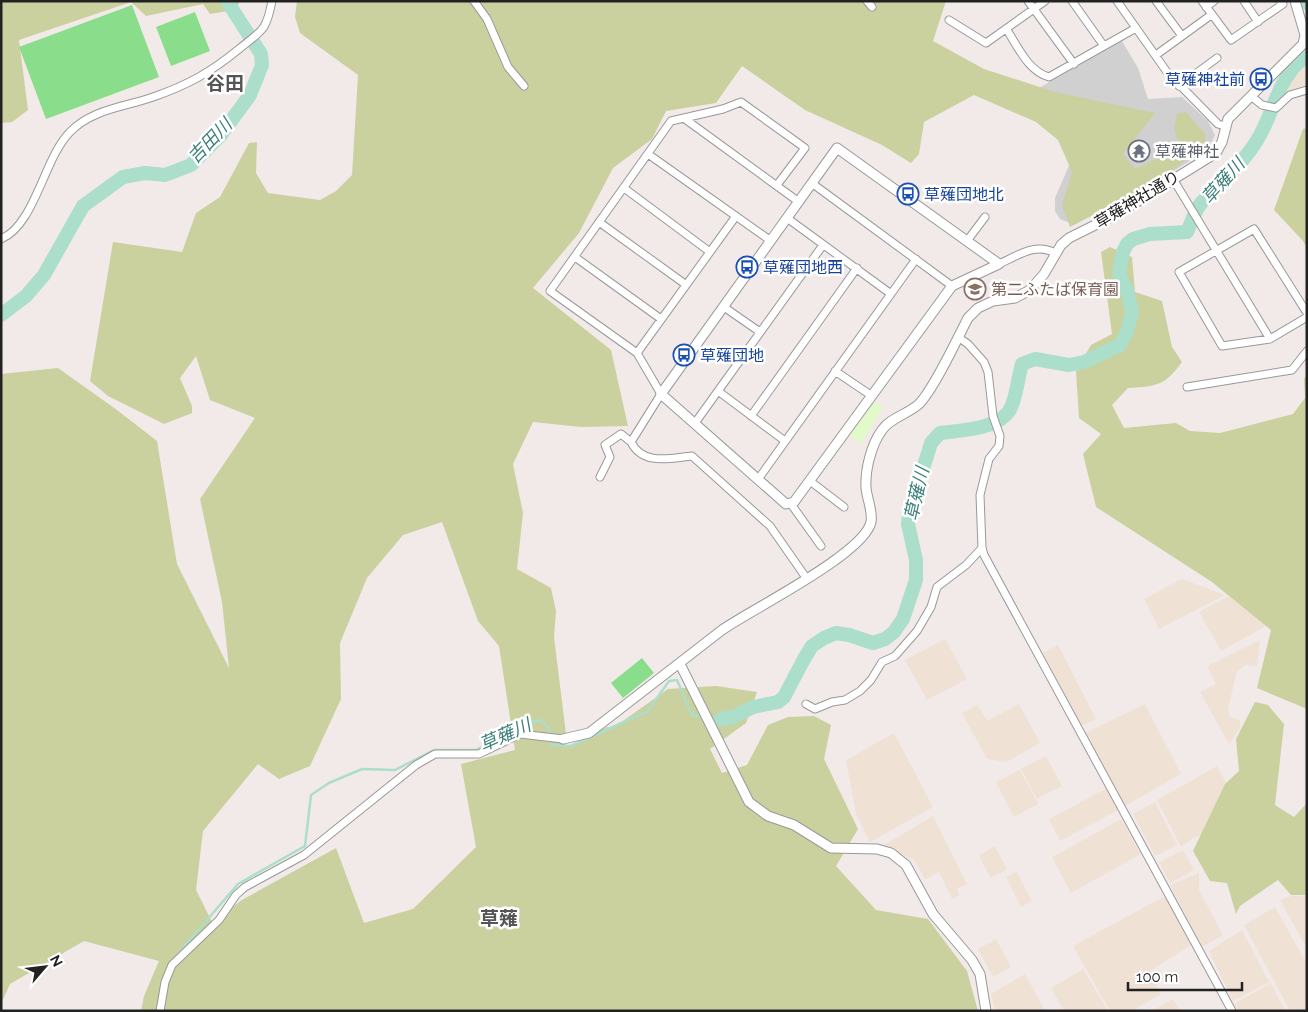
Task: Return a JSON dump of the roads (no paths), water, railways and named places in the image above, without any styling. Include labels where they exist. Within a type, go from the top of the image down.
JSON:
[{"type":"street","points":[[1,239],[17,229],[65,137],[81,122],[98,114],[165,93],[206,74],[263,31],[268,22],[272,1]]},
{"type":"street","points":[[474,1],[487,19],[508,67],[524,86]]},
{"type":"street","points":[[867,1],[872,7]]},
{"type":"street","points":[[1028,1],[1074,64]]},
{"type":"street","points":[[949,20],[986,43],[1046,1]]},
{"type":"street","points":[[1072,1],[1104,46]]},
{"type":"street","points":[[1117,1],[1179,86],[1218,124],[1225,126]]},
{"type":"street","points":[[1156,1],[1182,36]]},
{"type":"street","points":[[1214,1],[1204,4],[1231,40],[1283,4],[1280,1]]},
{"type":"street","points":[[1244,1],[1258,22]]},
{"type":"street","name":"草薙神社通り","points":[[807,578],[855,544],[868,532],[871,520],[866,488],[868,464],[877,438],[888,424],[920,403],[968,318],[978,308],[993,301],[1015,298],[1030,290],[1044,274],[1055,253],[1069,238],[1118,213],[1216,153],[1222,142],[1228,118],[1303,44],[1306,34],[1295,1]]},
{"type":"street","points":[[1156,55],[1212,15]]},
{"type":"street","points":[[1007,30],[1033,69],[1049,77],[1136,28]]},
{"type":"street","points":[[1179,86],[1218,58]]},
{"type":"street","points":[[1251,96],[1262,105],[1276,108],[1290,94],[1307,90]]},
{"type":"street","points":[[777,185],[805,148],[740,102],[723,110],[671,121],[550,291],[636,353],[661,394],[759,478],[786,504],[791,504],[820,546]]},
{"type":"street","points":[[685,119],[799,202]]},
{"type":"street","points":[[631,442],[661,394],[837,148],[999,264]]},
{"type":"street","points":[[648,154],[771,241]]},
{"type":"street","points":[[1173,179],[1270,339]]},
{"type":"street","points":[[812,184],[952,286]]},
{"type":"street","points":[[624,188],[710,252]]},
{"type":"street","points":[[636,353],[736,216]]},
{"type":"street","points":[[967,241],[985,217]]},
{"type":"street","points":[[787,218],[891,294]]},
{"type":"street","points":[[599,222],[686,284]]},
{"type":"street","points":[[1307,313],[1254,229],[1179,272],[1222,346],[1270,339],[1307,317]]},
{"type":"street","points":[[696,423],[823,245]]},
{"type":"street","points":[[791,504],[810,481],[952,286],[1033,249],[1042,247],[1055,253]]},
{"type":"street","points":[[575,257],[661,319]]},
{"type":"street","points":[[759,478],[916,259]]},
{"type":"street","points":[[750,416],[857,268]]},
{"type":"street","points":[[724,307],[760,332]]},
{"type":"street","points":[[958,337],[984,362],[988,372],[993,416],[1000,436],[999,446],[989,459],[980,495],[982,548],[1232,1011]]},
{"type":"street","points":[[1187,387],[1292,370],[1307,351]]},
{"type":"street","points":[[836,371],[872,396]]},
{"type":"street","points":[[718,391],[785,441]]},
{"type":"street","points":[[160,1011],[165,982],[172,965],[219,920],[236,895],[245,887],[304,855],[416,764],[436,754],[479,754],[520,734],[563,739],[589,733],[739,618],[784,594],[807,578],[770,526],[692,456],[659,460],[648,458],[635,450],[631,442],[621,434],[605,445],[610,457],[600,477]]},
{"type":"street","points":[[810,481],[844,507]]},
{"type":"street","points":[[806,704],[815,709],[832,702],[845,700],[860,691],[871,680],[882,662],[895,656],[917,630],[931,608],[938,586],[966,565],[982,548]]},
{"type":"street","points":[[680,664],[749,802],[768,816],[794,825],[831,848],[877,849],[891,854],[906,865],[934,914],[972,960],[980,974],[986,1011]]},
{"type":"waterway","name":"吉田川","points":[[1,315],[26,296],[44,275],[83,206],[123,177],[145,173],[165,175],[191,165],[220,136],[250,95],[262,65],[261,54],[227,1]]},
{"type":"waterway","name":"草薙川","points":[[721,719],[733,717],[753,707],[778,702],[784,697],[812,646],[824,638],[836,633],[873,643],[885,639],[894,632],[903,619],[916,580],[916,560],[908,524],[909,514],[931,443],[940,433],[980,427],[1000,420],[1007,413],[1014,400],[1022,364],[1035,359],[1069,365],[1084,362],[1120,345],[1127,332],[1132,313],[1128,293],[1119,274],[1123,252],[1127,244],[1133,239],[1150,234],[1187,232],[1199,205],[1250,151],[1263,130],[1288,74],[1307,55]]},
{"type":"waterway","name":"草薙川","points":[[181,950],[238,884],[305,846],[311,795],[329,783],[362,769],[395,770],[434,750],[476,750],[525,723],[541,720],[549,729],[551,745],[571,746],[648,711],[669,681],[677,680],[692,715],[703,717]]},
{"type":"waterway","name":"草薙川","points":[[711,718],[721,719]]},
{"type":"place","name":"草薙神社前","points":[[1261,79]]},
{"type":"place","name":"草薙神社","points":[[1139,151]]},
{"type":"place","name":"草薙団地北","points":[[908,194]]},
{"type":"place","name":"草薙団地西","points":[[747,267]]},
{"type":"place","name":"第二ふたば保育園","points":[[975,289]]},
{"type":"place","name":"草薙団地","points":[[684,355]]},
{"type":"district","name":"谷田","points":[[225,83]]},
{"type":"district","name":"草薙","points":[[499,918]]}]
